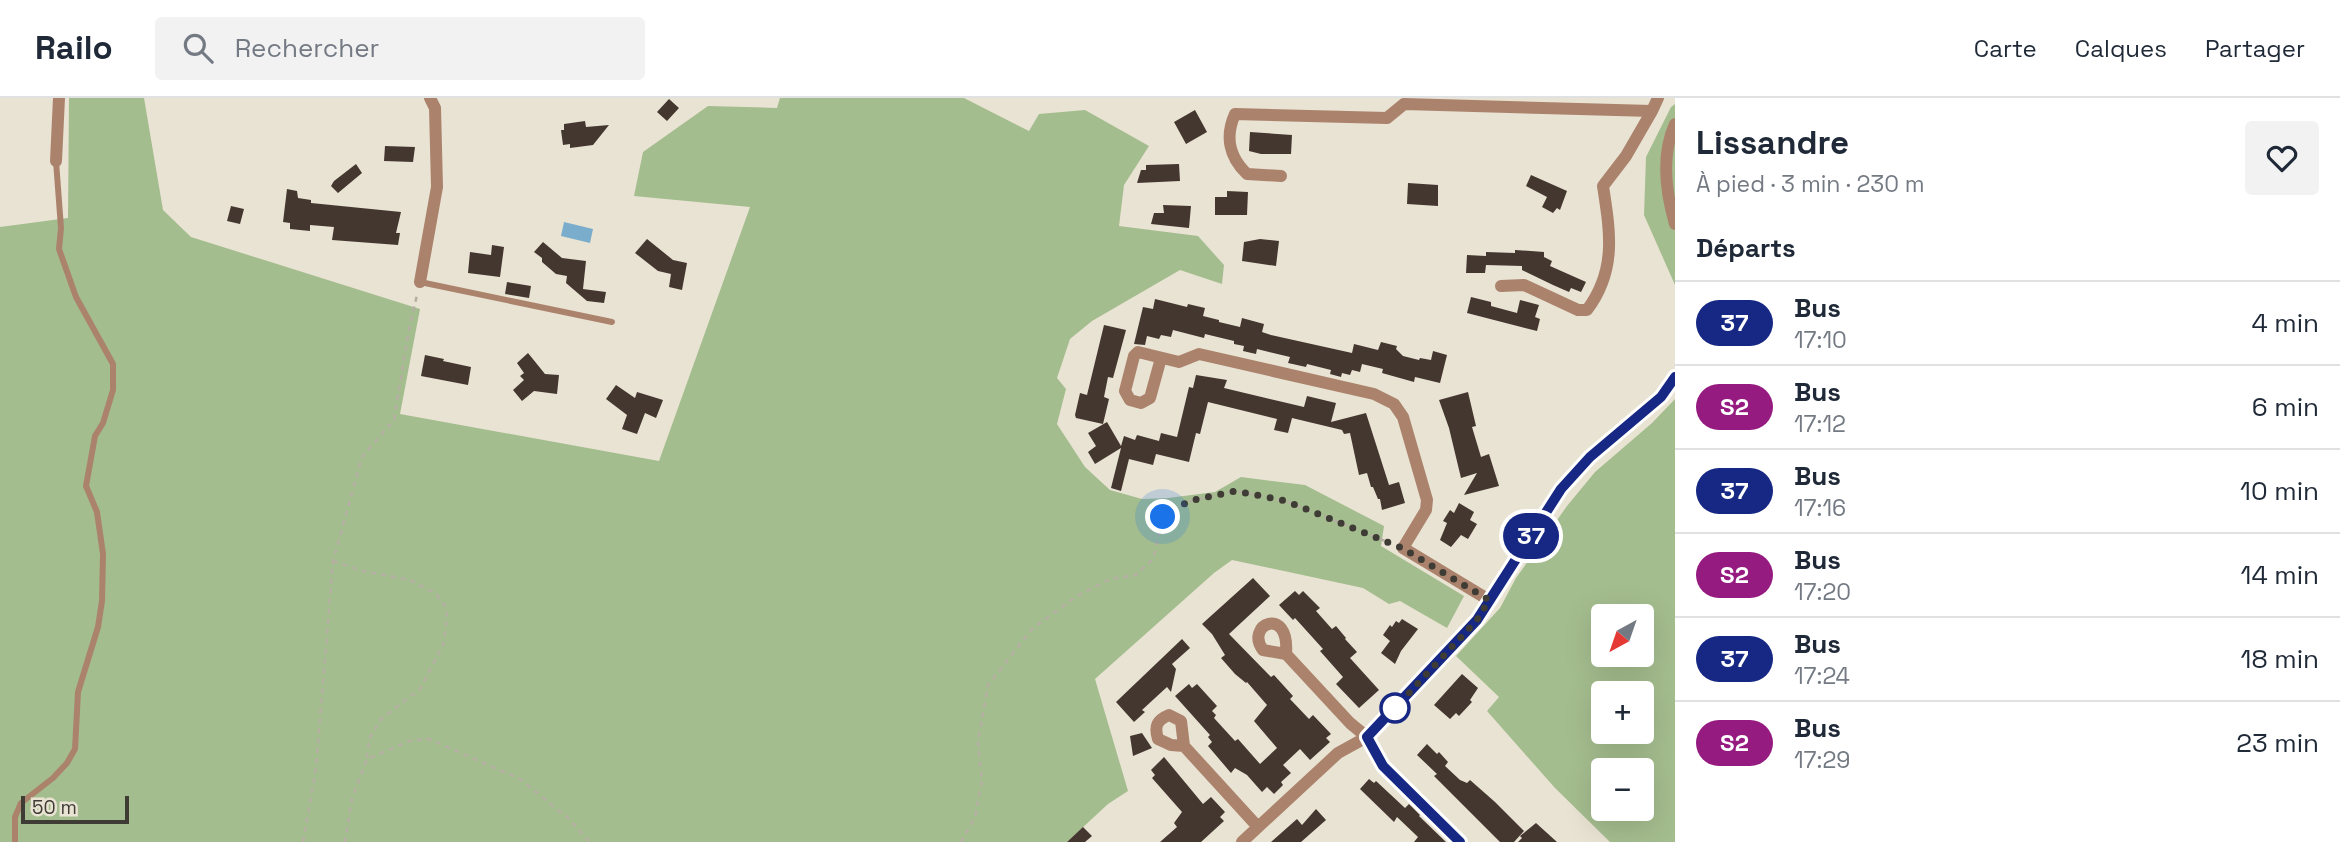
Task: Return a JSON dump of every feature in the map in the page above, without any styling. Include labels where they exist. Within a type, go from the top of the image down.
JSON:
[{"type":"street","points":[[57,161],[59,98]]},
{"type":"street","points":[[420,282],[437,187],[435,108],[430,98]]},
{"type":"street","points":[[1501,286],[1524,285],[1578,310],[1587,310],[1595,300],[1609,260],[1611,236],[1603,186],[1626,156],[1658,98]]},
{"type":"street","points":[[1281,176],[1247,174],[1239,166],[1230,150],[1230,125],[1236,114],[1387,118],[1404,104],[1652,111]]},
{"type":"street","points":[[1675,124],[1666,166],[1668,199],[1675,224]]},
{"type":"street","points":[[1161,358],[1179,362],[1199,354],[1374,394],[1394,404],[1403,417],[1427,500],[1426,510],[1402,548],[1489,600]]},
{"type":"street","points":[[1242,842],[1338,753],[1367,737],[1455,645],[1477,620],[1561,489],[1590,457],[1661,397],[1675,377]]},
{"type":"street","points":[[1286,654],[1350,723],[1367,737],[1383,766],[1460,842]]},
{"type":"street","points":[[1184,746],[1258,827]]},
{"type":"lane","points":[[15,842],[15,817],[21,803],[53,778],[75,749],[78,692],[98,627],[102,601],[103,554],[97,512],[86,486],[94,436],[103,423],[113,390],[113,364],[76,297],[59,249],[61,228],[57,161]]},
{"type":"lane","points":[[420,282],[612,321]]},
{"type":"path","points":[[303,842],[316,768],[333,561],[362,457],[394,420],[409,329],[420,282]]},
{"type":"path","points":[[961,842],[975,817],[982,781],[978,742],[988,685],[1033,628],[1077,596],[1110,579],[1136,575],[1153,559],[1163,517],[1189,501],[1236,491],[1286,501],[1402,548]]},
{"type":"path","points":[[333,561],[363,571],[410,580],[435,593],[446,607],[447,618],[443,645],[420,689],[381,719],[369,739],[367,759],[352,798],[345,842]]},
{"type":"path","points":[[367,759],[412,740],[429,739],[520,779],[568,818],[590,842]]},
{"type":"green space","points":[[69,98],[144,98],[163,210],[191,237],[420,309],[400,414],[659,461],[750,207],[634,196],[643,152],[708,106],[777,108],[780,98],[964,98],[1029,131],[1039,114],[1085,110],[1149,146],[1124,185],[1119,226],[1198,236],[1224,265],[1222,284],[1180,270],[1092,321],[1070,339],[1057,378],[1066,389],[1057,424],[1085,467],[1110,490],[1142,499],[1215,492],[1241,477],[1305,485],[1384,526],[1381,546],[1464,596],[1447,628],[1400,601],[1389,604],[1363,588],[1232,560],[1095,679],[1128,791],[1108,804],[1067,842],[0,842],[0,227],[68,218]]},
{"type":"green space","points":[[1675,104],[1675,285],[1644,215],[1646,157]]},
{"type":"green space","points":[[1675,399],[1675,842],[1610,842],[1555,788],[1487,711],[1499,697],[1456,656],[1500,608],[1516,578],[1567,506],[1595,472],[1652,423]]},
{"type":"water","points":[[564,222],[593,229],[590,243],[561,236]]},
{"type":"building","points":[[669,99],[679,108],[667,121],[657,112]]},
{"type":"building","points":[[1195,110],[1207,132],[1186,144],[1174,122]]},
{"type":"building","points":[[585,121],[586,127],[609,125],[593,145],[570,148],[570,144],[563,145],[561,130],[564,130],[564,124]]},
{"type":"building","points":[[1250,132],[1292,135],[1291,154],[1261,154],[1249,151]]},
{"type":"building","points":[[385,146],[415,147],[413,162],[384,161]]},
{"type":"building","points":[[356,164],[362,173],[338,193],[331,186],[334,181]]},
{"type":"building","points":[[1179,164],[1180,181],[1137,183],[1141,170],[1146,170],[1146,165]]},
{"type":"building","points":[[1531,175],[1567,191],[1560,210],[1557,208],[1553,213],[1542,207],[1547,197],[1526,186]]},
{"type":"building","points":[[1408,183],[1438,185],[1438,206],[1407,204]]},
{"type":"building","points":[[287,189],[297,191],[298,198],[311,200],[311,203],[401,212],[396,233],[400,233],[398,245],[332,240],[334,227],[310,225],[310,231],[290,229],[290,223],[283,222]]},
{"type":"building","points":[[1227,191],[1248,192],[1247,215],[1215,215],[1215,197],[1227,197]]},
{"type":"building","points":[[1163,205],[1191,206],[1189,228],[1151,224],[1154,213],[1164,213]]},
{"type":"building","points":[[231,206],[244,209],[240,224],[227,221]]},
{"type":"building","points":[[647,239],[673,260],[687,263],[682,290],[669,287],[671,274],[658,271],[635,253]]},
{"type":"building","points":[[1260,239],[1279,241],[1276,266],[1242,261],[1244,242]]},
{"type":"building","points":[[543,242],[562,258],[586,261],[583,289],[606,292],[604,303],[587,301],[566,283],[567,276],[556,274],[542,262],[542,258],[534,252]]},
{"type":"building","points":[[492,245],[504,247],[500,277],[468,273],[470,252],[491,255]]},
{"type":"building","points":[[1515,250],[1544,252],[1544,257],[1552,261],[1550,266],[1586,282],[1581,292],[1571,288],[1569,292],[1553,285],[1522,270],[1522,266],[1486,265],[1485,273],[1466,273],[1467,255],[1486,256],[1486,252],[1515,253]]},
{"type":"building","points":[[507,282],[531,286],[529,298],[505,294]]},
{"type":"building","points":[[1471,297],[1517,313],[1520,300],[1539,305],[1535,317],[1540,319],[1537,331],[1467,313]]},
{"type":"building","points":[[1155,299],[1187,307],[1188,304],[1205,308],[1203,316],[1219,322],[1240,327],[1242,318],[1264,324],[1262,332],[1271,335],[1352,353],[1354,344],[1378,350],[1381,342],[1397,346],[1396,349],[1403,356],[1419,360],[1431,360],[1433,351],[1447,355],[1440,383],[1415,377],[1414,382],[1382,373],[1383,369],[1362,364],[1360,372],[1352,370],[1350,375],[1342,373],[1341,377],[1330,374],[1331,370],[1288,363],[1290,357],[1257,349],[1256,354],[1243,351],[1244,346],[1234,344],[1234,341],[1205,334],[1204,338],[1173,330],[1171,337],[1161,335],[1159,339],[1147,336],[1145,345],[1134,344],[1143,307],[1153,309]]},
{"type":"building","points":[[1104,325],[1126,330],[1113,378],[1108,377],[1104,397],[1109,399],[1103,424],[1076,418],[1075,415],[1080,393],[1087,395]]},
{"type":"building","points":[[528,353],[545,374],[559,375],[557,394],[534,391],[522,401],[513,390],[524,380],[520,376],[524,373],[517,363]]},
{"type":"building","points":[[425,355],[471,367],[468,385],[421,376]]},
{"type":"building","points":[[1196,375],[1227,380],[1224,388],[1304,407],[1307,396],[1336,403],[1331,422],[1366,413],[1389,485],[1399,482],[1405,503],[1382,510],[1380,499],[1371,487],[1367,473],[1359,475],[1350,433],[1344,434],[1342,430],[1292,418],[1288,433],[1274,430],[1277,419],[1208,402],[1189,462],[1156,454],[1153,465],[1129,459],[1121,491],[1111,488],[1121,448],[1095,464],[1088,452],[1096,446],[1088,433],[1107,422],[1121,446],[1124,436],[1135,440],[1137,435],[1159,441],[1161,433],[1177,437],[1189,387],[1193,388]]},
{"type":"building","points":[[616,385],[635,398],[637,392],[663,400],[656,418],[645,413],[637,434],[622,429],[627,415],[606,399]]},
{"type":"building","points":[[1468,392],[1476,426],[1472,427],[1481,457],[1489,454],[1499,486],[1464,495],[1477,473],[1461,478],[1439,400]]},
{"type":"building","points":[[1459,503],[1474,512],[1470,520],[1477,524],[1468,539],[1461,535],[1451,547],[1440,540],[1447,523],[1443,521],[1450,510],[1454,513]]},
{"type":"building","points":[[1253,578],[1270,596],[1229,634],[1271,677],[1274,675],[1293,696],[1290,699],[1309,719],[1313,715],[1331,734],[1326,738],[1330,742],[1310,760],[1300,749],[1283,765],[1291,773],[1281,782],[1283,785],[1274,794],[1267,787],[1262,792],[1247,775],[1235,768],[1231,773],[1208,746],[1212,742],[1208,737],[1210,735],[1175,696],[1189,684],[1192,688],[1197,684],[1217,706],[1212,711],[1216,715],[1214,718],[1235,741],[1238,739],[1260,764],[1277,748],[1254,721],[1267,705],[1221,658],[1225,655],[1202,624]]},
{"type":"building","points":[[1295,591],[1299,595],[1303,591],[1320,608],[1316,611],[1332,629],[1336,626],[1357,652],[1350,658],[1379,690],[1359,708],[1336,684],[1343,677],[1320,651],[1323,649],[1295,618],[1293,620],[1279,605]]},
{"type":"building","points":[[1402,619],[1418,629],[1401,651],[1395,664],[1381,653],[1390,641],[1383,635],[1390,625],[1392,627],[1396,621],[1399,623]]},
{"type":"building","points":[[1182,639],[1190,648],[1172,664],[1176,669],[1171,692],[1167,687],[1142,710],[1145,712],[1134,722],[1116,702]]},
{"type":"building","points":[[1462,674],[1478,688],[1470,700],[1472,702],[1459,716],[1456,713],[1450,719],[1434,705]]},
{"type":"building","points":[[1142,733],[1152,748],[1133,756],[1130,736]]},
{"type":"building","points":[[1427,744],[1437,754],[1439,752],[1448,762],[1445,766],[1460,780],[1467,783],[1470,780],[1524,831],[1514,842],[1500,842],[1434,776],[1437,774],[1417,755]]},
{"type":"building","points":[[1164,757],[1203,804],[1211,797],[1225,812],[1220,817],[1224,821],[1201,842],[1160,842],[1177,827],[1174,823],[1182,812],[1152,778],[1155,775],[1151,770]]},
{"type":"building","points":[[1369,779],[1374,783],[1376,781],[1405,808],[1409,804],[1446,842],[1414,842],[1418,837],[1397,817],[1394,822],[1360,789]]},
{"type":"building","points":[[1316,809],[1326,820],[1301,842],[1271,842],[1297,819],[1302,825]]},
{"type":"building","points":[[1536,823],[1557,842],[1518,842],[1522,838],[1520,836]]},
{"type":"building","points":[[1083,827],[1092,836],[1085,842],[1067,842]]},
{"type":"bus line","name":"37","points":[[1460,842],[1383,766],[1367,737],[1477,620],[1561,489],[1590,457],[1661,397],[1675,377]]},
{"type":"route","points":[[1163,517],[1189,501],[1236,491],[1286,501],[1402,548],[1489,600],[1477,620],[1395,708]]}]
